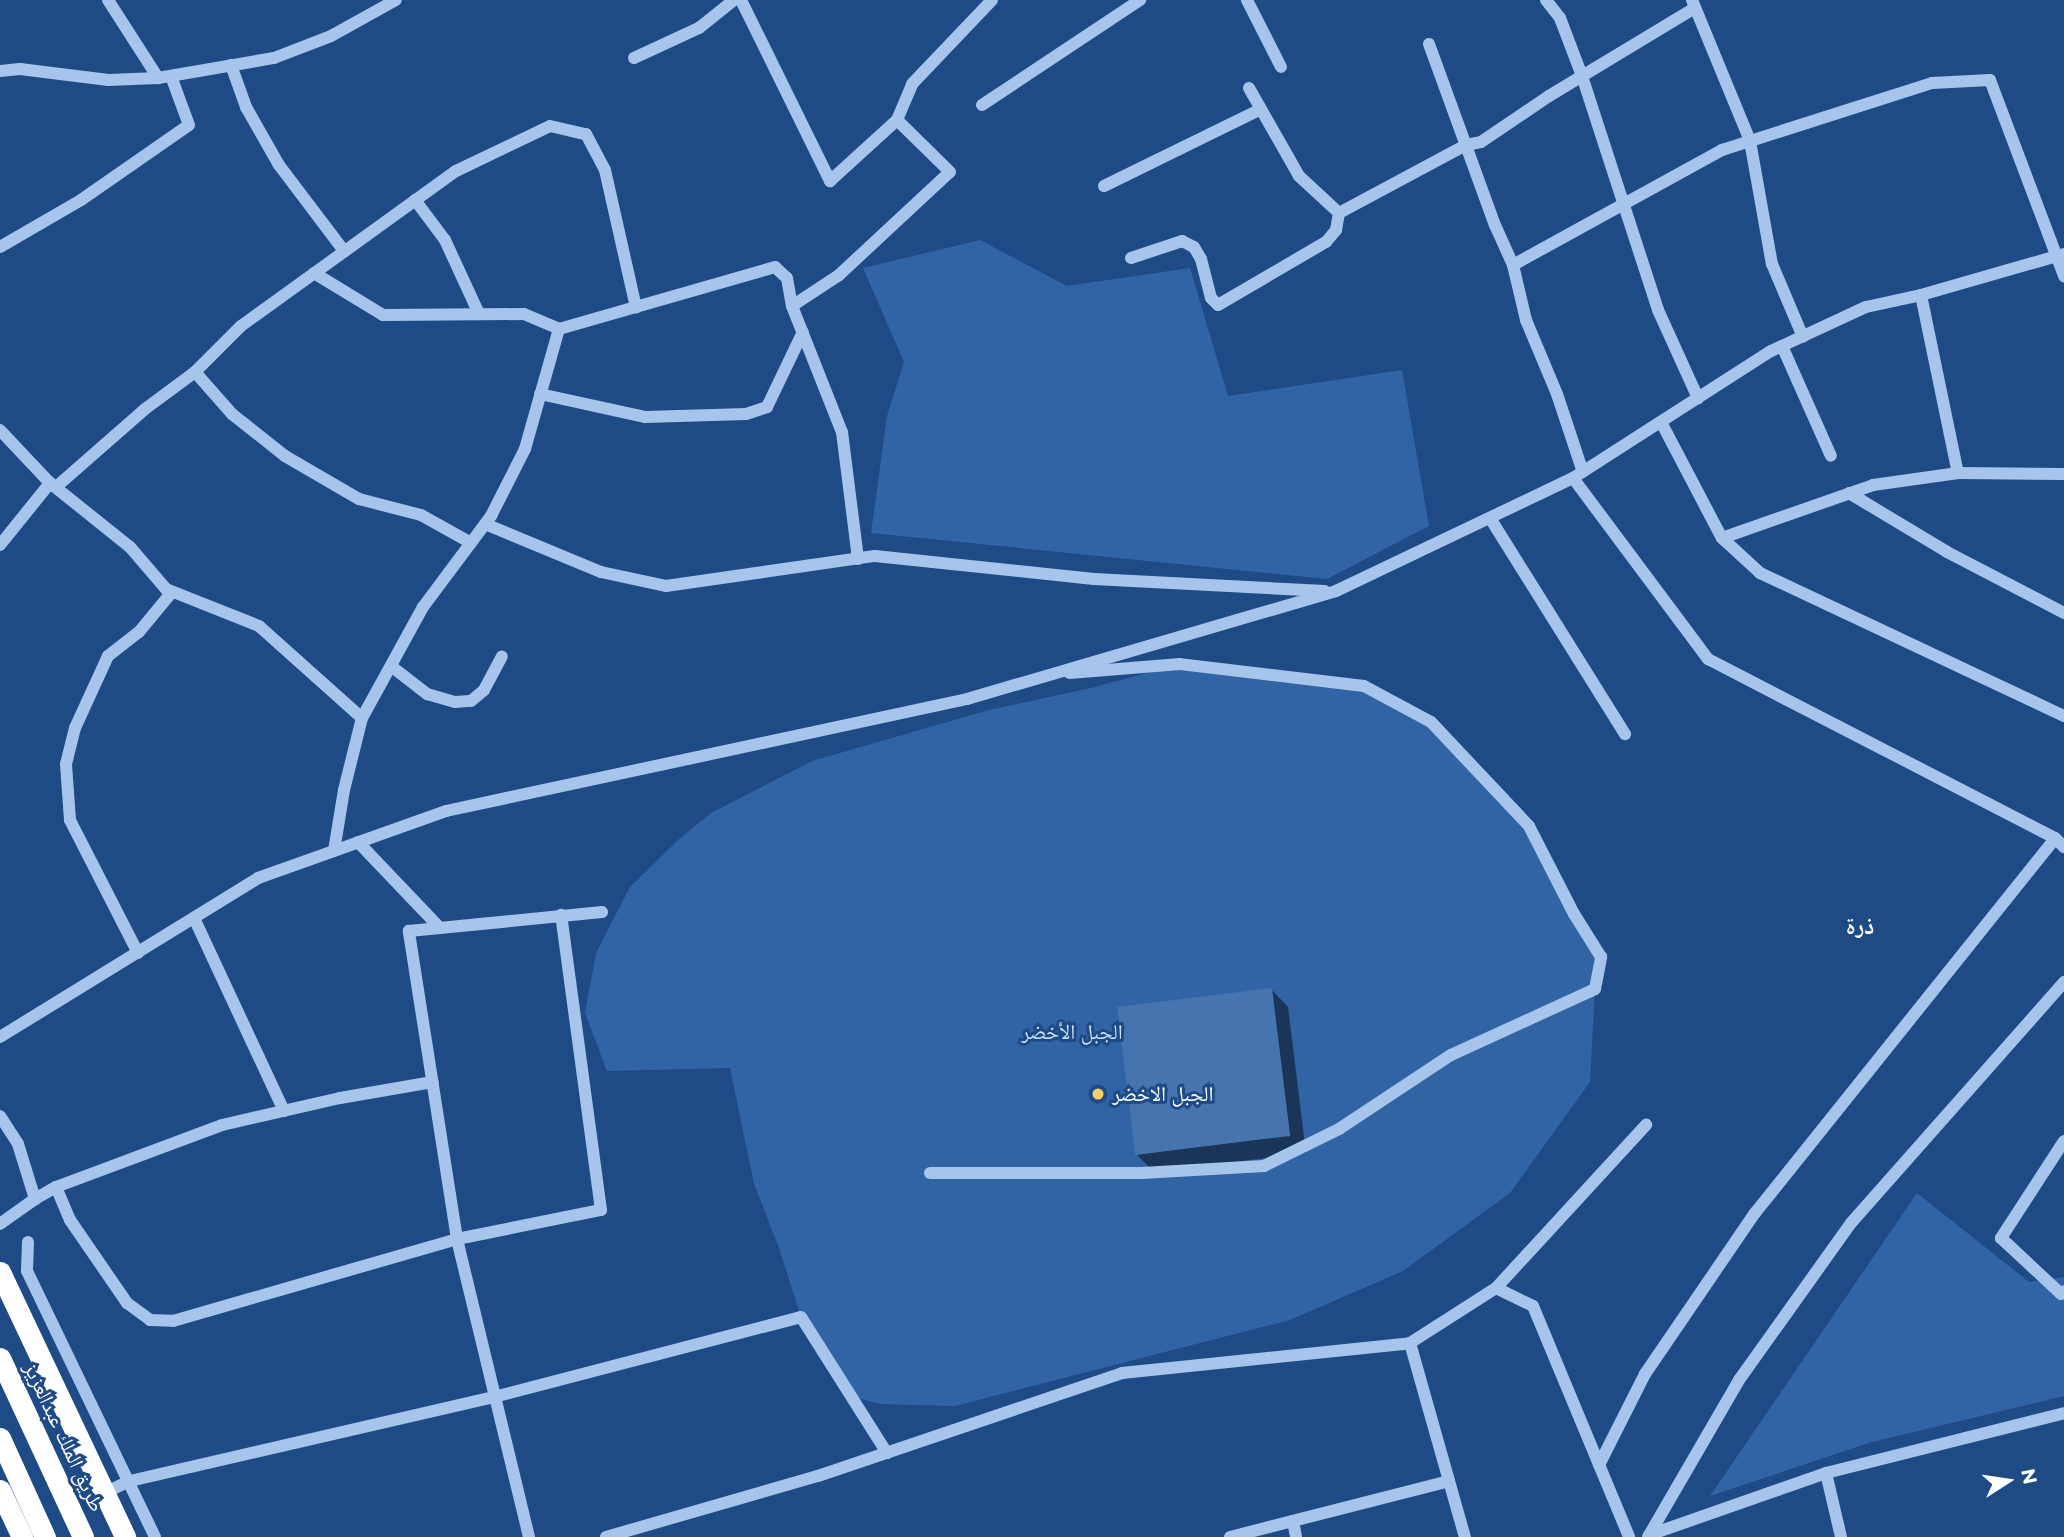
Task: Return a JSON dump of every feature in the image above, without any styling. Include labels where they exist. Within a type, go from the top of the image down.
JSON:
[{"type":"highway","points":[[0,1272],[125,1537]]},
{"type":"highway","name":"طريق الملك عبدالعزيز","points":[[0,1358],[83,1537]]},
{"type":"highway","points":[[0,1438],[45,1537]]},
{"type":"highway","points":[[0,1490],[22,1537]]},
{"type":"street","points":[[0,247],[80,200],[189,125],[164,77],[108,0]]},
{"type":"street","points":[[0,71],[20,69],[108,80],[164,77],[274,58],[331,36],[396,0]]},
{"type":"street","points":[[634,58],[699,28],[734,0]]},
{"type":"street","points":[[741,0],[830,181],[897,120],[912,84],[992,0]]},
{"type":"street","points":[[982,105],[1140,0]]},
{"type":"street","points":[[1247,0],[1253,18],[1280,66]]},
{"type":"street","points":[[1546,0],[1560,18],[1582,76],[1658,310],[1698,398]]},
{"type":"street","points":[[1339,213],[1466,145],[1481,142],[1693,4],[1750,141],[1772,264],[1802,337]]},
{"type":"street","points":[[1429,44],[1513,265],[1526,320],[1557,394],[1578,475],[1708,659],[2059,843],[1755,1213],[1645,1374],[1599,1465]]},
{"type":"street","points":[[231,65],[246,107],[279,165],[344,251]]},
{"type":"street","points":[[1513,265],[1722,150],[1932,83],[1990,80],[2061,255],[2064,276]]},
{"type":"street","points":[[1249,88],[1259,110],[1299,176],[1339,213]]},
{"type":"street","points":[[1104,186],[1259,110]]},
{"type":"street","points":[[792,306],[839,275],[950,172],[897,120]]},
{"type":"street","points":[[0,545],[53,485],[145,409],[195,372],[241,326],[456,171],[551,126],[586,134],[605,170],[636,308]]},
{"type":"street","points":[[415,200],[445,240],[479,314]]},
{"type":"street","points":[[1131,258],[1182,241],[1194,247],[1201,259],[1211,298],[1218,304],[1326,242],[1336,230],[1339,213]]},
{"type":"street","points":[[0,1037],[258,878],[446,811],[967,699],[1336,591],[1578,475],[1782,346],[1866,307],[1921,295],[2061,255]]},
{"type":"street","points":[[314,273],[383,316],[524,314],[559,329],[775,267],[787,278],[792,306],[842,432],[858,559]]},
{"type":"street","points":[[1921,295],[1958,473]]},
{"type":"street","points":[[334,851],[344,790],[362,718],[424,607],[485,524],[525,449],[559,329]]},
{"type":"street","points":[[540,394],[645,417],[746,414],[767,407],[803,332]]},
{"type":"street","points":[[1782,346],[1830,456]]},
{"type":"street","points":[[195,372],[232,414],[285,456],[359,499],[421,515],[471,543]]},
{"type":"street","points":[[1661,422],[1723,538],[1760,573],[2064,716]]},
{"type":"street","points":[[0,430],[53,485],[130,547],[166,589],[259,626],[362,718]]},
{"type":"street","points":[[1723,538],[1873,485],[1958,473],[2064,474]]},
{"type":"street","points":[[1849,493],[1947,552],[2064,613]]},
{"type":"street","points":[[1490,518],[1625,734]]},
{"type":"street","points":[[485,524],[601,572],[666,586],[875,556],[1094,579],[1336,591]]},
{"type":"street","points":[[138,953],[70,821],[65,764],[75,728],[108,656],[139,632],[172,592]]},
{"type":"street","points":[[391,666],[427,694],[455,702],[471,701],[484,690],[502,656]]},
{"type":"street","points":[[930,1173],[1142,1173],[1264,1166],[1339,1129],[1451,1055],[1595,989],[1601,957],[1574,914],[1529,826],[1431,722],[1364,686],[1180,664],[1044,676]]},
{"type":"street","points":[[358,842],[439,927]]},
{"type":"street","points":[[528,1537],[457,1239],[409,931],[602,912]]},
{"type":"street","points":[[56,1187],[71,1220],[127,1303],[150,1320],[173,1321],[386,1262],[457,1239],[601,1210],[561,915]]},
{"type":"street","points":[[194,918],[284,1111]]},
{"type":"street","points":[[1648,1536],[1739,1380],[1852,1223],[2064,982]]},
{"type":"street","points":[[0,1224],[56,1187],[222,1125],[433,1082]]},
{"type":"street","points":[[0,1116],[18,1144],[35,1199]]},
{"type":"street","points":[[606,1537],[887,1452],[1122,1373],[1410,1342],[1496,1288],[1646,1125]]},
{"type":"street","points":[[2064,1141],[2001,1238],[2061,1294],[2064,1291]]},
{"type":"street","points":[[29,1242],[27,1271],[155,1537]]},
{"type":"street","points":[[1496,1288],[1533,1306],[1629,1537]]},
{"type":"street","points":[[104,1493],[130,1481],[494,1397],[802,1317],[887,1452]]},
{"type":"street","points":[[1410,1342],[1465,1537]]},
{"type":"street","points":[[1648,1536],[1826,1473],[2064,1413]]},
{"type":"street","points":[[1826,1473],[1841,1537]]},
{"type":"street","points":[[1230,1537],[1449,1481]]},
{"type":"street","points":[[1293,1521],[1296,1537]]},
{"type":"green space","points":[[980,240],[1067,286],[1190,268],[1228,396],[1402,370],[1429,526],[1327,579],[871,533],[887,416],[904,362],[863,268]]},
{"type":"green space","name":"الجبل الأخضر","points":[[1180,664],[1364,686],[1431,722],[1529,826],[1601,957],[1595,989],[1590,1082],[1510,1193],[1403,1271],[1290,1320],[955,1406],[880,1404],[850,1396],[801,1317],[779,1248],[754,1184],[730,1068],[607,1071],[585,1013],[596,953],[630,887],[678,840],[711,813],[812,761],[989,710],[1091,688]]},
{"type":"green space","points":[[1917,1193],[2029,1282],[2064,1277],[2064,1396],[1872,1442],[1710,1496]]},
{"type":"building","points":[[1272,988],[1290,1136],[1135,1155],[1117,1007]]},
{"type":"place","name":"الجبل الاخضر","points":[[1098,1094]]},
{"type":"district","name":"ذرة","points":[[1860,926]]}]
